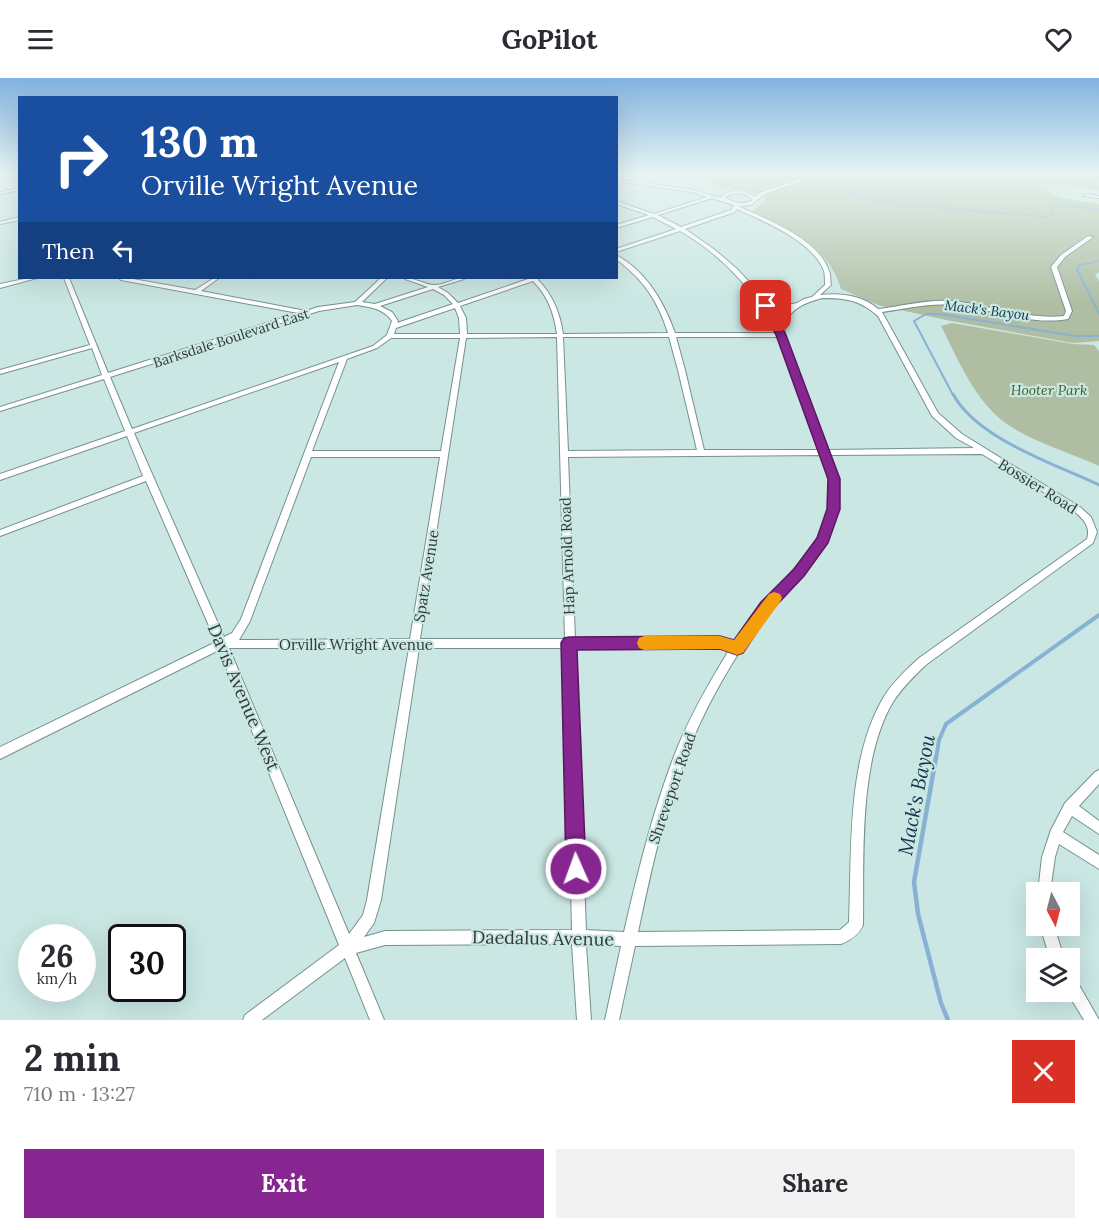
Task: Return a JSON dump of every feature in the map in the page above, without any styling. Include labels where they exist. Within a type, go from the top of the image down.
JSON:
[{"type":"street","points":[[618,226],[650,217]]},
{"type":"street","name":"Shreveport Road","points":[[612,1020],[641,886],[676,767],[709,695],[737,648],[766,607],[799,573],[824,540],[835,494],[834,479],[826,453],[781,335],[764,302],[731,265],[707,246],[655,217]]},
{"type":"street","points":[[618,250],[715,217]]},
{"type":"street","points":[[757,217],[809,248],[827,268],[829,290]]},
{"type":"street","points":[[0,223],[18,219]]},
{"type":"street","points":[[764,302],[782,308],[800,304],[829,290],[878,311],[916,304],[948,303],[1046,319],[1066,318],[1069,311],[1054,267],[1063,256],[1090,237]]},
{"type":"street","points":[[618,258],[640,276],[654,293],[671,335],[701,453]]},
{"type":"street","points":[[0,286],[30,279]]},
{"type":"street","name":"Davis Avenue West","points":[[66,279],[148,477],[222,644],[377,1020]]},
{"type":"street","points":[[126,279],[309,314]]},
{"type":"street","points":[[196,292],[216,279]]},
{"type":"street","points":[[357,303],[383,279]]},
{"type":"street","points":[[410,279],[434,287],[452,297],[458,304]]},
{"type":"street","name":"Barksdale Boulevard East","points":[[0,409],[337,304],[357,303],[375,306],[459,279]]},
{"type":"street","points":[[394,327],[532,279]]},
{"type":"street","name":"Hap Arnold Road","points":[[536,279],[554,304],[560,335],[579,937],[584,1020]]},
{"type":"street","points":[[829,290],[851,298]]},
{"type":"street","name":"Spatz Avenue","points":[[347,948],[369,918],[374,900],[464,336],[464,321],[458,304]]},
{"type":"street","points":[[390,336],[781,335],[784,320],[800,304]]},
{"type":"street","points":[[0,477],[375,347],[390,336],[394,327],[393,316],[375,306]]},
{"type":"street","name":"Bossier Road","points":[[856,925],[861,793],[871,741],[887,702],[923,661],[1090,541],[1093,536],[1091,524],[1077,509],[949,429],[937,416],[878,311]]},
{"type":"street","points":[[0,372],[93,346]]},
{"type":"street","points":[[222,644],[236,636],[245,621],[344,357]]},
{"type":"street","points":[[564,454],[984,451]]},
{"type":"street","points":[[309,454],[445,454]]},
{"type":"street","points":[[0,533],[148,477]]},
{"type":"street","name":"Orville Wright Avenue","points":[[0,753],[222,644],[720,643],[737,648]]},
{"type":"street","points":[[1046,882],[1055,834],[1069,807],[1099,776]]},
{"type":"street","points":[[1069,807],[1099,828]]},
{"type":"street","points":[[1055,834],[1099,863]]},
{"type":"street","name":"Daedalus Avenue","points":[[250,1020],[347,948],[385,938],[841,937],[856,925]]},
{"type":"street","points":[[1080,1000],[1092,1020]]},
{"type":"green space","points":[[764,217],[1099,217],[1099,272],[1095,275],[1099,281],[1099,341],[1073,343],[878,305],[841,289],[827,261],[817,250],[794,233]]},
{"type":"green space","name":"Hooter Park","points":[[952,323],[1073,344],[1094,345],[1099,351],[1099,466],[1029,437],[996,415],[968,379],[941,326]]},
{"type":"waterway","name":"Mack's Bayou","points":[[1077,269],[1080,265],[1099,261]]},
{"type":"waterway","name":"Mack's Bayou","points":[[1077,269],[1099,314]]},
{"type":"waterway","name":"Mack's Bayou","points":[[953,395],[914,321],[926,314],[940,314],[1075,336],[1099,336]]},
{"type":"waterway","name":"Mack's Bayou","points":[[953,394],[964,410],[998,437],[1040,459],[1099,485]]},
{"type":"waterway","name":"Mack's Bayou","points":[[936,759],[939,740],[946,724],[1099,615]]},
{"type":"waterway","name":"Mack's Bayou","points":[[936,757],[914,882],[918,914],[941,1003],[948,1020]]},
{"type":"slow traffic","points":[[644,643],[728,643],[737,648],[774,598]]},
{"type":"route","points":[[576,869],[569,643],[728,643],[737,648],[766,607],[799,573],[824,540],[833,509],[834,479],[781,335],[766,306]]}]
